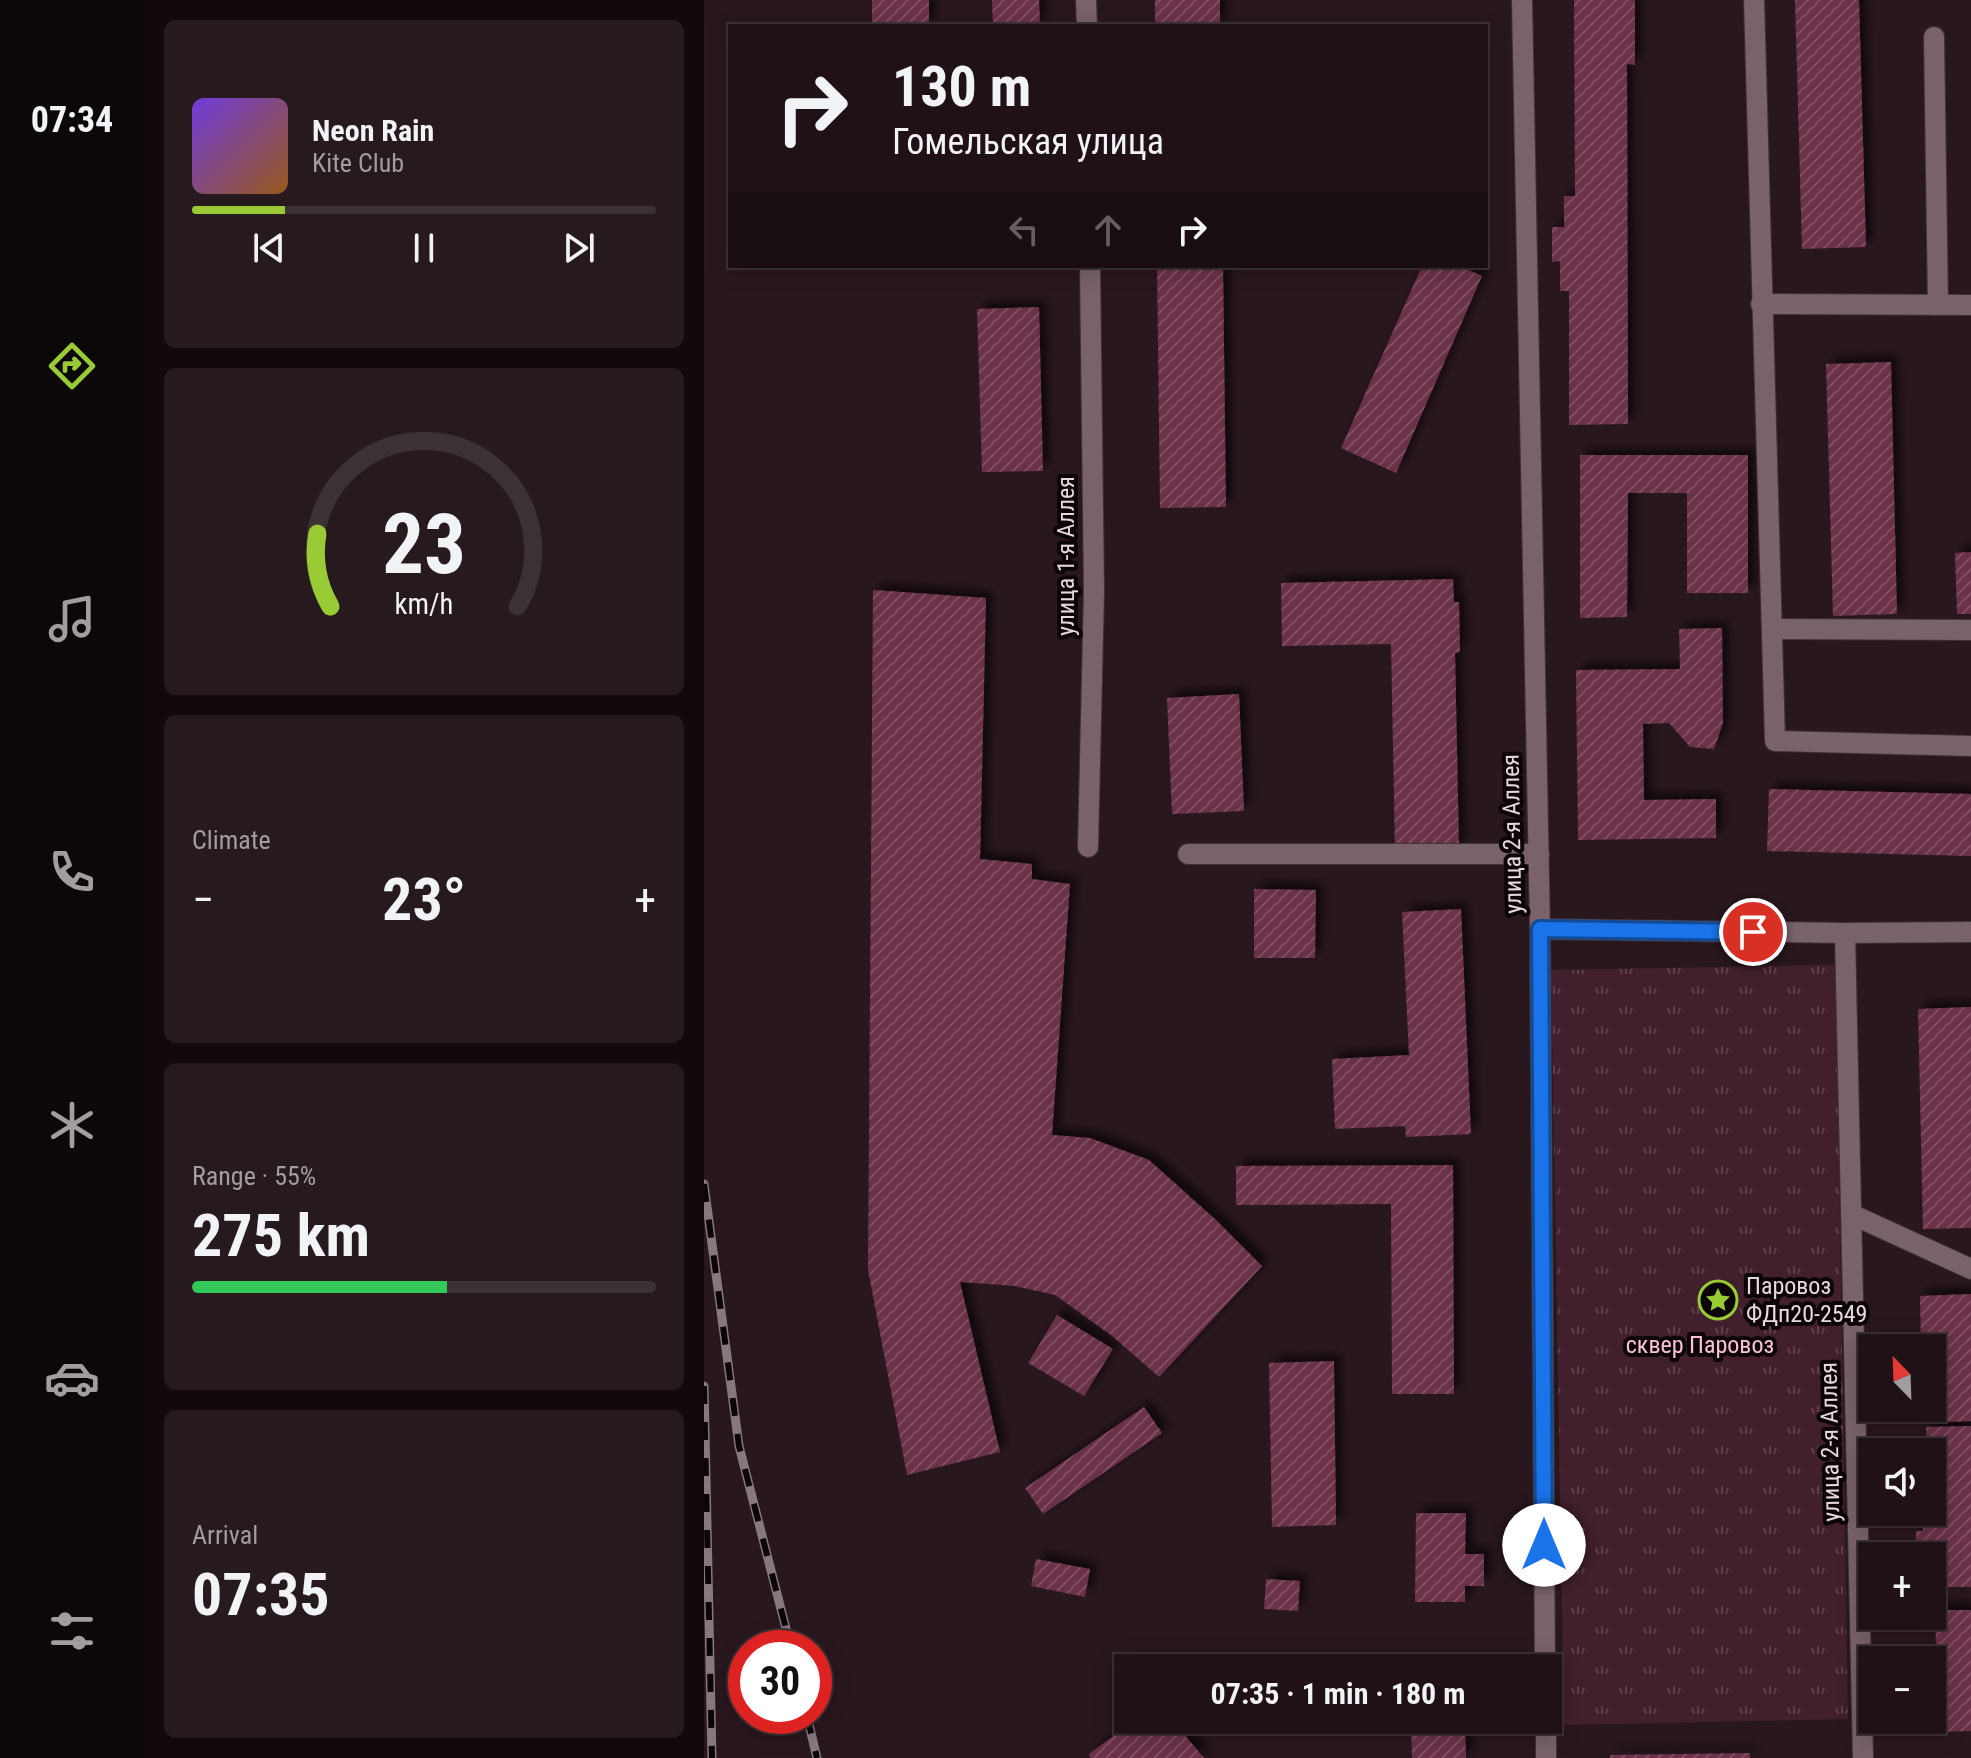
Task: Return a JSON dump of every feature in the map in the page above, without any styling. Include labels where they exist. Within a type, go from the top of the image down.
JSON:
[{"type":"street","points":[[1086,0],[1087,24]]},
{"type":"street","name":"улица 2-я Аллея","points":[[1522,0],[1539,854],[1545,1654]]},
{"type":"street","points":[[1754,0],[1775,741],[1971,746]]},
{"type":"street","points":[[1934,37],[1938,305]]},
{"type":"street","name":"улица 1-я Аллея","points":[[1088,847],[1094,591],[1090,268]]},
{"type":"street","points":[[1761,304],[1971,305]]},
{"type":"street","points":[[1772,629],[1971,630]]},
{"type":"street","points":[[1188,854],[1539,854]]},
{"type":"street","points":[[1540,929],[1971,932]]},
{"type":"street","name":"улица 2-я Аллея","points":[[1845,933],[1863,1758]]},
{"type":"street","points":[[1851,1214],[1971,1269]]},
{"type":"street","points":[[1546,1734],[1546,1758]]},
{"type":"green space","name":"сквер Паровоз","points":[[1836,965],[1848,1719],[1564,1725],[1551,970]]},
{"type":"building","points":[[872,0],[929,0],[929,24],[872,24]]},
{"type":"building","points":[[992,0],[1039,0],[1040,24],[993,24]]},
{"type":"building","points":[[1155,0],[1220,0],[1220,24],[1155,24]]},
{"type":"building","points":[[1574,0],[1635,0],[1635,65],[1627,64],[1628,424],[1569,425],[1569,291],[1560,291],[1560,261],[1552,262],[1552,227],[1564,227],[1564,196],[1575,196]]},
{"type":"building","points":[[1795,0],[1859,0],[1866,247],[1802,249]]},
{"type":"building","points":[[1157,268],[1223,268],[1226,507],[1160,508]]},
{"type":"building","points":[[1421,268],[1464,268],[1482,276],[1396,473],[1341,448]]},
{"type":"building","points":[[1039,307],[1043,471],[982,472],[977,309]]},
{"type":"building","points":[[1891,362],[1897,614],[1833,616],[1826,364]]},
{"type":"building","points":[[1580,455],[1748,455],[1748,593],[1687,593],[1687,493],[1628,493],[1627,617],[1580,618]]},
{"type":"building","points":[[1971,552],[1971,614],[1957,614],[1955,553]]},
{"type":"building","points":[[1453,579],[1454,602],[1459,602],[1460,652],[1455,653],[1459,849],[1395,850],[1391,644],[1282,646],[1281,583]]},
{"type":"building","points":[[873,590],[986,598],[980,859],[1032,864],[1032,879],[1070,884],[1052,1135],[1090,1138],[1149,1160],[1262,1266],[1159,1377],[1111,1335],[1055,1295],[1015,1286],[960,1282],[1000,1452],[907,1475],[868,1270]]},
{"type":"building","points":[[1722,628],[1723,723],[1714,749],[1690,747],[1669,723],[1643,724],[1644,800],[1716,799],[1716,838],[1578,840],[1576,670],[1680,669],[1679,629]]},
{"type":"building","points":[[1239,694],[1244,811],[1172,814],[1167,698]]},
{"type":"building","points":[[1769,789],[1971,794],[1971,856],[1767,851]]},
{"type":"building","points":[[1254,889],[1316,890],[1315,958],[1254,958]]},
{"type":"building","points":[[1461,909],[1471,1134],[1406,1137],[1405,1126],[1335,1129],[1332,1059],[1409,1055],[1402,912]]},
{"type":"building","points":[[1971,1007],[1971,1228],[1923,1229],[1918,1009]]},
{"type":"building","points":[[1453,1165],[1454,1394],[1392,1394],[1391,1204],[1236,1205],[1236,1166]]},
{"type":"building","points":[[1971,1294],[1971,1421],[1923,1423],[1946,1422],[1946,1334],[1921,1334],[1920,1296]]},
{"type":"building","points":[[1057,1315],[1113,1349],[1084,1396],[1028,1363]]},
{"type":"building","points":[[1334,1361],[1336,1525],[1272,1527],[1269,1363]]},
{"type":"building","points":[[1144,1407],[1162,1433],[1043,1514],[1025,1488]]},
{"type":"building","points":[[1971,1426],[1971,1587],[1946,1587],[1946,1542],[1916,1542],[1916,1531],[1923,1531],[1923,1526],[1946,1526],[1946,1438],[1927,1438],[1926,1427]]},
{"type":"building","points":[[1416,1513],[1466,1513],[1465,1554],[1484,1554],[1484,1586],[1465,1586],[1465,1602],[1415,1602]]},
{"type":"building","points":[[1036,1559],[1090,1569],[1085,1597],[1031,1586]]},
{"type":"building","points":[[1266,1579],[1300,1581],[1298,1611],[1264,1609]]},
{"type":"building","points":[[1946,1610],[1971,1610],[1971,1731],[1946,1732],[1946,1646],[1936,1646],[1935,1630],[1946,1630]]},
{"type":"building","points":[[1116,1734],[1184,1734],[1204,1758],[1090,1758],[1089,1754]]},
{"type":"building","points":[[1411,1734],[1465,1734],[1466,1758],[1412,1758]]},
{"type":"building","points":[[1750,1753],[1750,1758],[1610,1758],[1610,1755]]},
{"type":"railway","points":[[704,1184],[739,1446],[786,1630]]},
{"type":"railway","points":[[704,1386],[712,1758]]},
{"type":"railway","points":[[811,1734],[817,1758]]},
{"type":"place","name":"Паровоз ФДп20-2549","points":[[1718,1300]]},
{"type":"route","points":[[1544,1545],[1540,929],[1753,932]]}]
